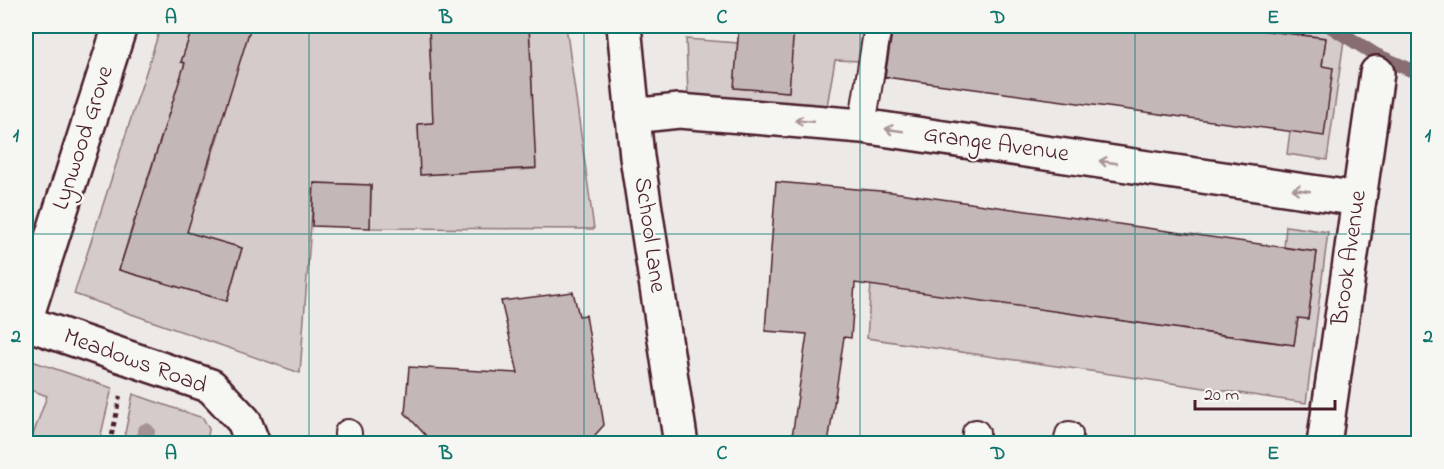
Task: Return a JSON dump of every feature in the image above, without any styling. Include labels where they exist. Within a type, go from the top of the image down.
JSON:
[{"type":"street","name":"Lynwood Grove","points":[[26,321],[120,26]]},
{"type":"street","name":"School Lane","points":[[624,26],[632,117],[681,444]]},
{"type":"street","name":"Brook Avenue","points":[[1324,444],[1377,73]]},
{"type":"street","name":"Grange Avenue","points":[[632,117],[679,111],[862,126],[1359,198]]},
{"type":"street","name":"Meadows Road","points":[[26,321],[211,386],[244,421],[253,444]]},
{"type":"lane","points":[[862,126],[878,26]]},
{"type":"path","points":[[724,439],[741,436]]},
{"type":"shaded area","points":[[161,26],[193,26],[182,62],[233,79],[251,26],[429,26],[432,95],[532,91],[529,26],[566,26],[594,229],[370,228],[371,185],[314,183],[300,373],[74,294]],"holes":[[[169,113],[220,130],[199,197],[147,180]],[[532,116],[535,169],[421,175],[418,124]],[[135,217],[242,248],[227,301],[119,270]]]},
{"type":"shaded area","points":[[794,26],[867,26],[861,61],[835,60],[827,106],[688,96],[686,39],[738,43],[735,88],[788,92]]},
{"type":"shaded area","points":[[1225,26],[1322,26],[1344,40],[1327,160],[1287,154],[1290,131],[1333,68],[1322,66],[1326,38],[1279,32],[1275,60],[1258,30]]},
{"type":"shaded area","points":[[1286,226],[1328,232],[1306,403],[867,338],[871,284],[1159,326],[1163,299],[1180,329],[1226,336],[1231,308],[1250,311],[1246,339],[1294,345],[1298,318],[1308,319],[1317,252],[1284,248]]},
{"type":"shaded area","points":[[26,359],[112,388],[99,443],[30,443],[47,396],[26,388]]},
{"type":"shaded area","points":[[133,394],[203,418],[209,429],[207,443],[123,443]]},
{"type":"building","points":[[193,26],[251,26],[187,232],[242,248],[227,301],[119,270],[185,63],[181,62]]},
{"type":"building","points":[[429,26],[529,26],[536,168],[420,175],[418,124],[433,123]]},
{"type":"building","points":[[739,26],[794,26],[789,92],[734,88]]},
{"type":"building","points":[[893,26],[1225,26],[1326,38],[1322,66],[1333,68],[1324,136],[885,77]]},
{"type":"building","points":[[776,182],[892,192],[1317,252],[1308,319],[1298,318],[1294,345],[855,283],[851,338],[844,337],[828,444],[791,444],[807,334],[765,331]]},
{"type":"building","points":[[314,183],[371,185],[370,228],[312,226]]},
{"type":"building","points":[[573,292],[579,316],[586,315],[604,425],[587,444],[465,444],[429,439],[405,413],[409,367],[518,373],[501,301]]},
{"type":"waterway","points":[[1330,26],[1376,55],[1418,73]]}]
